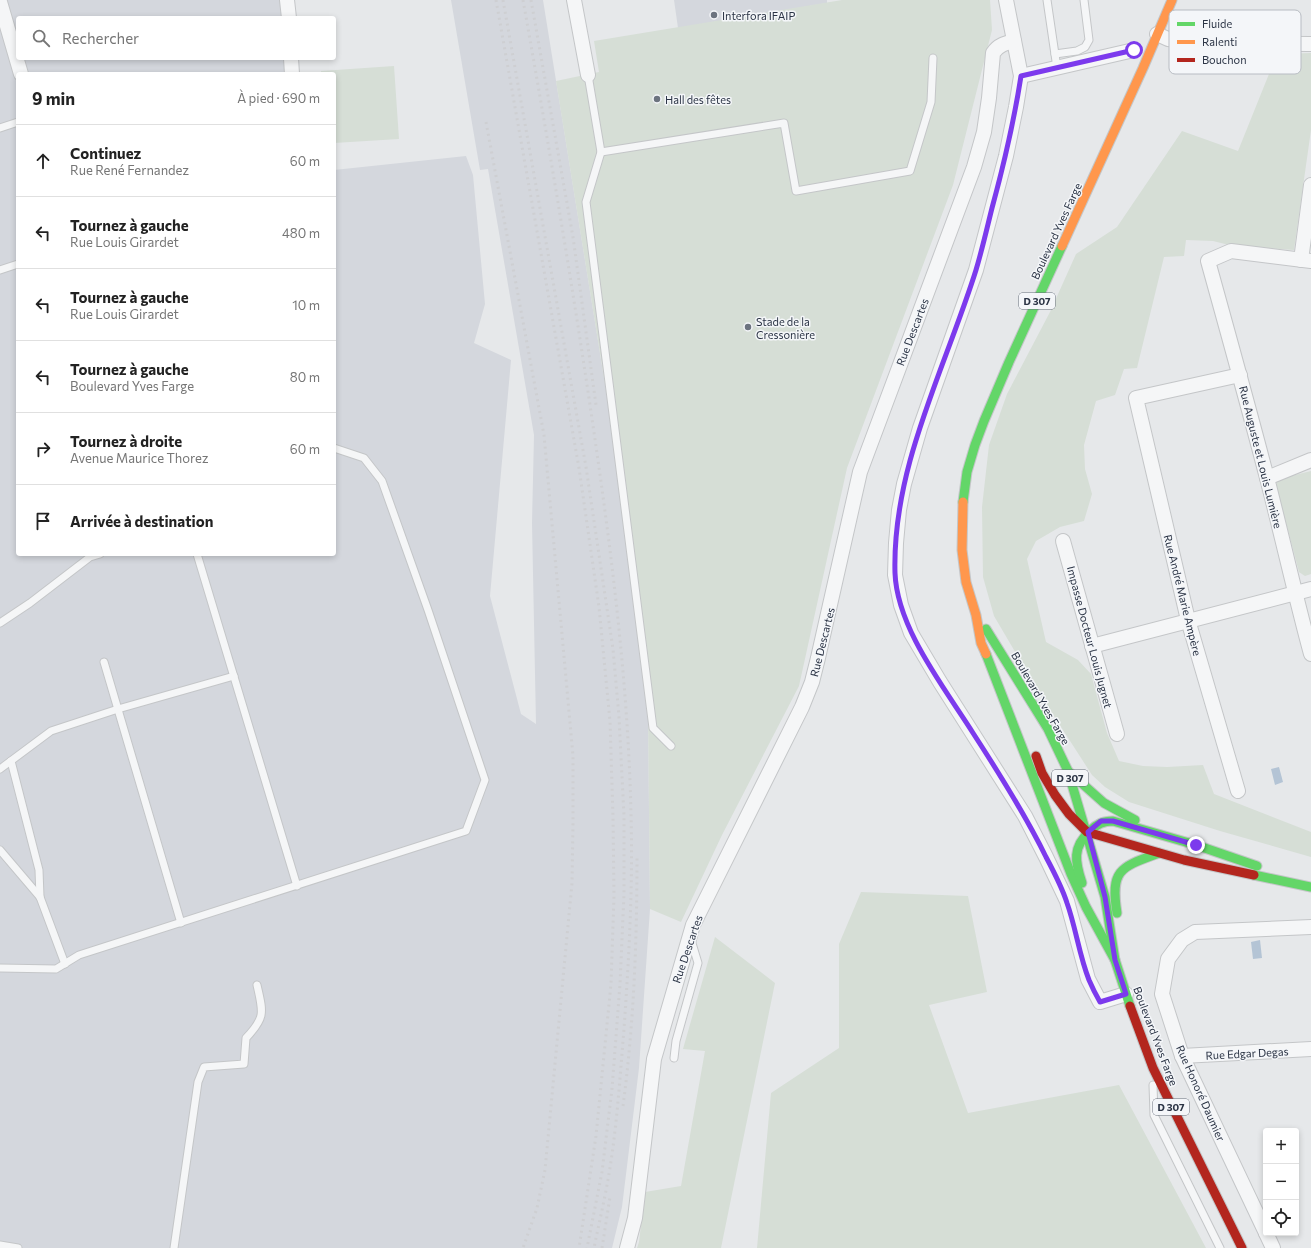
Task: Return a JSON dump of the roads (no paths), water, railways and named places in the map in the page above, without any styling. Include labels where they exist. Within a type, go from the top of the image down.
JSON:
[{"type":"main road","name":"Boulevard Yves Farge","points":[[1115,960],[1086,908],[1071,874],[981,643],[976,615],[966,582],[962,550],[962,506],[966,478],[975,445],[1009,362],[1096,173],[1172,0]]},
{"type":"main road","name":"Boulevard Yves Farge","points":[[976,615],[1048,729],[1068,771],[1088,832],[1105,897],[1115,960],[1152,1068],[1242,1248]]},
{"type":"main road","points":[[999,688],[1024,726]]},
{"type":"main road","points":[[1032,746],[1042,773],[1055,795],[1070,814],[1088,832],[1203,865],[1311,886]]},
{"type":"main road","points":[[1068,771],[1104,803],[1132,818],[1196,845],[1311,886]]},
{"type":"main road","points":[[1093,920],[1077,868],[1076,856],[1081,838],[1101,821],[1113,821],[1196,845]]},
{"type":"main road","points":[[1115,960],[1118,918],[1114,897],[1115,880],[1128,864],[1158,853]]},
{"type":"street","points":[[287,0],[289,16]]},
{"type":"street","points":[[574,0],[588,74]]},
{"type":"street","points":[[1006,0],[1021,76],[1016,107],[1006,156],[976,270],[922,421],[904,484],[899,510],[895,575],[901,605],[911,633],[940,682],[1025,816],[1046,857],[1067,901],[1088,980],[1100,1002],[1126,994]]},
{"type":"street","points":[[0,2],[16,57]]},
{"type":"street","points":[[1157,34],[1169,39]]},
{"type":"street","name":"Rue Descartes","points":[[627,1248],[635,1218],[654,1059],[693,925],[802,707],[812,682],[836,583],[860,472],[974,167],[984,132],[993,53],[996,48],[1003,44],[1014,41]]},
{"type":"street","points":[[1301,44],[1311,44]]},
{"type":"street","points":[[1021,76],[1056,61],[1134,50]]},
{"type":"street","points":[[17,60],[20,72]]},
{"type":"street","points":[[291,60],[292,72]]},
{"type":"street","points":[[1306,261],[1311,185]]},
{"type":"street","name":"Rue Auguste et Louis Lumière","points":[[1306,261],[1231,251],[1208,261],[1240,374],[1267,478],[1294,593],[1311,654]]},
{"type":"street","name":"Rue André Marie Ampère","points":[[1238,791],[1188,620],[1136,398],[1240,374]]},
{"type":"street","points":[[1267,478],[1311,460]]},
{"type":"street","name":"Impasse Docteur Louis Jugnet","points":[[1064,541],[1117,734]]},
{"type":"street","points":[[1092,646],[1311,589]]},
{"type":"street","name":"Rue Honoré Daumier","points":[[1263,1227],[1182,1056],[1162,994],[1168,959],[1182,940],[1195,932],[1311,927]]},
{"type":"street","name":"Rue Edgar Degas","points":[[1182,1056],[1311,1049]]},
{"type":"street","name":"Rue Honoré Daumier","points":[[1267,1236],[1273,1248]]},
{"type":"lane","points":[[1047,0],[1056,61],[1085,47],[1089,40],[1084,0]]},
{"type":"lane","points":[[601,152],[784,123],[796,191],[910,171],[931,102],[933,58]]},
{"type":"lane","points":[[588,74],[601,152],[586,202],[653,728],[671,746]]},
{"type":"lane","points":[[0,128],[16,123]]},
{"type":"lane","points":[[0,270],[16,265]]},
{"type":"lane","points":[[0,968],[56,969],[79,955],[466,831],[485,780],[428,610],[382,481],[364,458],[336,449]]},
{"type":"lane","points":[[0,623],[30,603],[93,556]]},
{"type":"lane","points":[[198,556],[296,886]]},
{"type":"lane","points":[[104,662],[180,923]]},
{"type":"lane","points":[[0,769],[51,731],[118,709],[234,676]]},
{"type":"lane","points":[[11,761],[39,870],[40,897],[64,964]]},
{"type":"lane","points":[[0,850],[40,897]]},
{"type":"lane","points":[[674,1058],[676,1041],[698,963],[690,936]]},
{"type":"lane","points":[[174,1248],[198,1082],[204,1067],[244,1064],[246,1038],[257,1027],[261,1018],[261,1004],[257,985]]},
{"type":"lane","points":[[1152,1068],[1154,1115],[1220,1248]]},
{"type":"lane","points":[[0,1245],[18,1248]]},
{"type":"water","points":[[1279,767],[1283,782],[1275,785],[1271,769]]},
{"type":"water","points":[[1260,940],[1262,958],[1253,959],[1251,942]]},
{"type":"railway","points":[[496,0],[579,468],[599,607],[610,721],[614,896],[611,984],[596,1136],[579,1248]]},
{"type":"railway","points":[[503,0],[586,467],[613,649],[619,717],[624,816],[624,894],[620,984],[612,1089],[602,1172],[587,1248]]},
{"type":"railway","points":[[523,0],[566,253],[597,456],[617,609],[629,763],[631,814],[631,895],[624,1029],[612,1156],[594,1248]]},
{"type":"railway","points":[[531,0],[573,237],[596,405]]},
{"type":"railway","points":[[486,122],[544,435],[573,756],[572,883],[545,1170],[537,1208],[523,1248]]},
{"type":"railway","points":[[623,1106],[630,1044],[634,981],[637,856]]},
{"type":"railway","points":[[602,1248],[610,1197]]},
{"type":"place","name":"Interfora IFAIP","points":[[714,15]]},
{"type":"place","name":"Hall des fêtes","points":[[657,99]]},
{"type":"place","name":"Stade de la Cressonière","points":[[748,327]]}]
